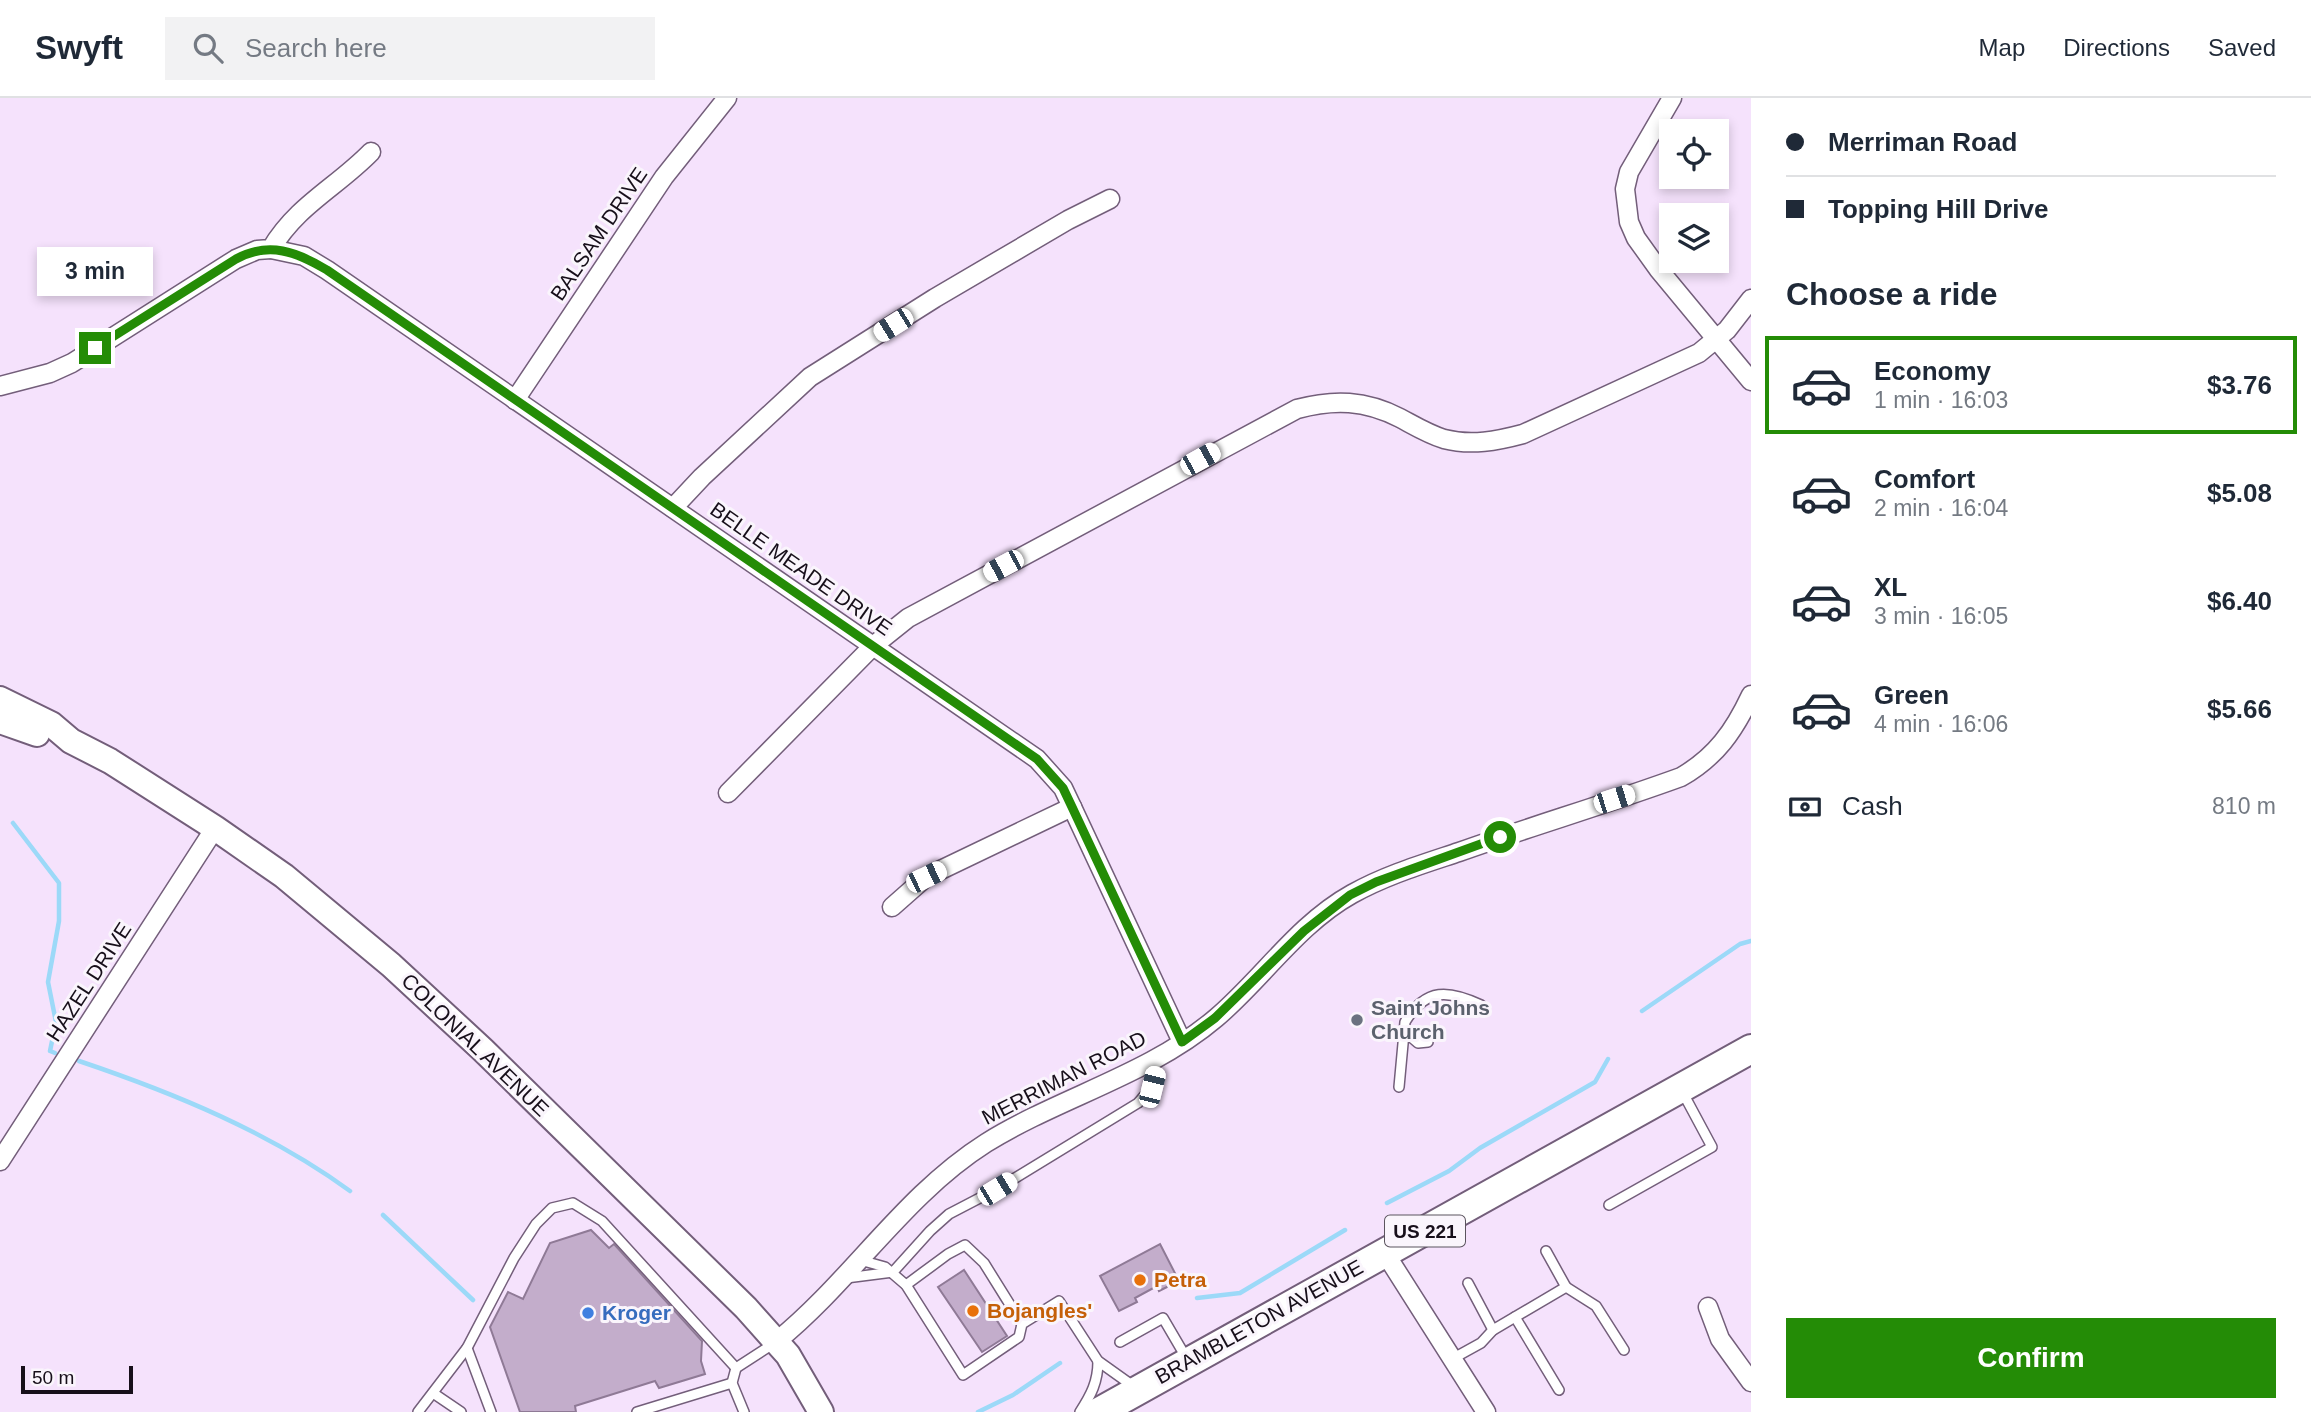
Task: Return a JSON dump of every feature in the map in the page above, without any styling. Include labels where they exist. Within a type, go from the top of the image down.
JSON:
[{"type":"main road","name":"COLONIAL AVENUE","points":[[0,699],[51,724],[71,741],[110,761],[215,828],[284,876],[391,965],[698,1259],[778,1341],[806,1382],[821,1412]]},
{"type":"main road","name":"COLONIAL AVENUE","points":[[0,721],[46,737],[71,741]]},
{"type":"main road","name":"BRAMBLETON AVENUE","points":[[1099,1412],[1188,1360],[1751,1049]]},
{"type":"street","name":"BALSAM DRIVE","points":[[515,400],[664,177],[727,98]]},
{"type":"street","points":[[1672,98],[1634,160],[1625,189],[1625,206],[1636,238],[1751,380]]},
{"type":"street","points":[[0,386],[50,373],[72,363],[236,259],[257,250],[271,249],[296,214],[356,168],[371,152]]},
{"type":"street","points":[[673,508],[702,477],[810,377],[934,298],[1068,220],[1110,199]]},
{"type":"street","name":"BELLE MEADE DRIVE","points":[[271,249],[304,256],[327,270],[1037,759],[1063,788],[1182,1042]]},
{"type":"street","points":[[729,793],[873,646],[908,618],[1297,409],[1325,401],[1358,404],[1381,410],[1444,439],[1482,443],[1503,440],[1523,434],[1679,363],[1717,339],[1751,299]]},
{"type":"street","name":"MERRIMAN ROAD","points":[[778,1341],[843,1279],[928,1189],[985,1143],[1182,1042],[1215,1018],[1304,931],[1350,895],[1427,863],[1681,777],[1699,766],[1730,736],[1751,695]]},
{"type":"street","points":[[892,907],[926,877],[1072,807]]},
{"type":"street","name":"HAZEL DRIVE","points":[[0,1161],[215,828]]},
{"type":"street","points":[[1385,1253],[1486,1412]]},
{"type":"street","points":[[1708,1307],[1720,1339],[1751,1382]]},
{"type":"lane","points":[[1399,1087],[1404,1031],[1410,1013],[1431,996],[1443,993],[1457,994],[1481,1005]]},
{"type":"lane","points":[[1404,1031],[1418,1043],[1428,1042]]},
{"type":"lane","points":[[843,1279],[893,1272],[949,1214],[997,1189],[1138,1103],[1152,1087],[1156,1071],[1151,1060]]},
{"type":"lane","points":[[1609,1205],[1712,1147],[1681,1089]]},
{"type":"lane","points":[[418,1412],[467,1348],[514,1258],[536,1224],[552,1208],[573,1203],[601,1221],[736,1368]]},
{"type":"lane","points":[[860,1260],[878,1263],[893,1272],[906,1286],[962,1375],[1019,1337],[1022,1324],[984,1263],[965,1245],[948,1254],[906,1286]]},
{"type":"lane","points":[[1546,1251],[1566,1287],[1596,1307],[1624,1350]]},
{"type":"lane","points":[[1468,1283],[1493,1330]]},
{"type":"lane","points":[[1452,1359],[1481,1343],[1493,1330],[1566,1287]]},
{"type":"lane","points":[[1022,1324],[1059,1301],[1097,1361],[1137,1389]]},
{"type":"lane","points":[[1515,1317],[1559,1390]]},
{"type":"lane","points":[[1120,1342],[1163,1318],[1188,1360]]},
{"type":"lane","points":[[744,1412],[732,1383],[736,1368],[778,1341]]},
{"type":"lane","points":[[467,1348],[491,1412]]},
{"type":"lane","points":[[1080,1412],[1098,1376],[1097,1361]]},
{"type":"lane","points":[[637,1412],[732,1383]]},
{"type":"lane","points":[[433,1393],[461,1412]]},
{"type":"building","name":"Kroger","points":[[591,1230],[609,1248],[614,1244],[702,1341],[701,1361],[705,1374],[659,1388],[655,1381],[575,1406],[576,1412],[520,1412],[490,1327],[508,1292],[523,1299],[550,1243]]},
{"type":"building","points":[[1160,1244],[1179,1281],[1159,1291],[1157,1286],[1135,1298],[1137,1302],[1119,1311],[1100,1276]]},
{"type":"building","name":"Bojangles'","points":[[964,1270],[1007,1336],[982,1352],[938,1287]]},
{"type":"waterway","points":[[13,823],[59,883],[59,921],[48,982],[56,1022],[50,1051],[55,1053]]},
{"type":"waterway","points":[[1642,1011],[1740,944],[1751,941]]},
{"type":"waterway","points":[[1387,1203],[1449,1171],[1480,1148],[1595,1082],[1608,1059]]},
{"type":"waterway","points":[[79,1061],[185,1101],[254,1132],[350,1191]]},
{"type":"waterway","points":[[383,1215],[473,1300]]},
{"type":"waterway","points":[[1197,1298],[1240,1293],[1345,1230]]},
{"type":"waterway","points":[[978,1412],[1013,1395],[1060,1363]]},
{"type":"place","name":"Saint Johns Church","points":[[1357,1020]]},
{"type":"place","name":"Petra","points":[[1140,1280]]},
{"type":"place","name":"Bojangles'","points":[[973,1311]]},
{"type":"place","name":"Kroger","points":[[588,1313]]},
{"type":"route","points":[[95,348],[236,259],[257,250],[289,251],[304,256],[327,270],[1037,759],[1063,788],[1182,1042],[1215,1018],[1304,931],[1350,895],[1376,882],[1500,837]]}]
